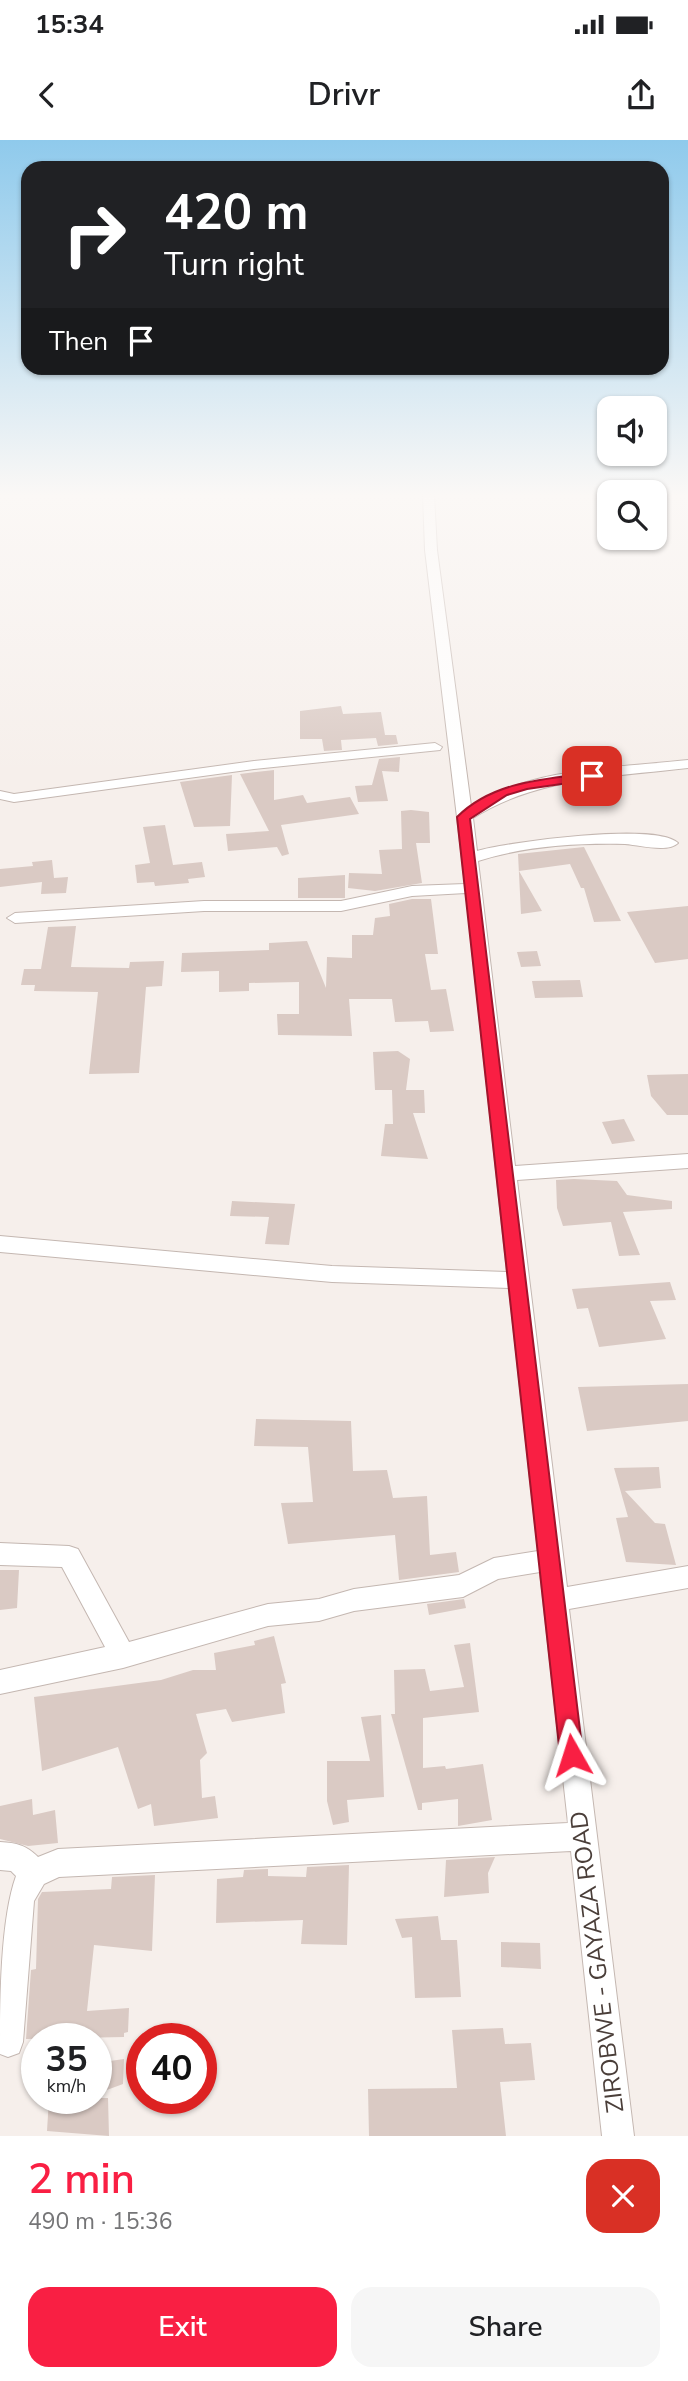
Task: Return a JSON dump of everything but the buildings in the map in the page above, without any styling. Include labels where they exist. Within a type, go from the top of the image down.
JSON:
[{"type":"street","name":"ZIROBWE - GAYAZA ROAD","points":[[436,588],[618,2136]]},
{"type":"street","points":[[0,795],[14,798],[254,765],[435,747]]},
{"type":"street","points":[[464,817],[487,800],[526,785],[688,764]]},
{"type":"street","points":[[469,859],[495,849],[521,846],[639,838],[670,842]]},
{"type":"street","points":[[15,918],[204,906],[341,906],[412,891],[472,888]]},
{"type":"street","points":[[506,1174],[688,1161]]},
{"type":"street","points":[[0,1244],[332,1274],[516,1280]]},
{"type":"street","points":[[0,1554],[69,1557],[122,1656]]},
{"type":"street","points":[[0,1682],[122,1656],[268,1615],[319,1610],[354,1600],[463,1586],[494,1569],[551,1559]]},
{"type":"street","points":[[555,1600],[688,1577]]},
{"type":"street","points":[[8,2042],[20,1898],[34,1874],[58,1863],[582,1836]]},
{"type":"street","points":[[0,1856],[18,1857],[34,1874]]},
{"type":"route","points":[[572,1755],[545,1501],[516,1280],[464,817],[487,800],[526,785],[592,776]]}]
